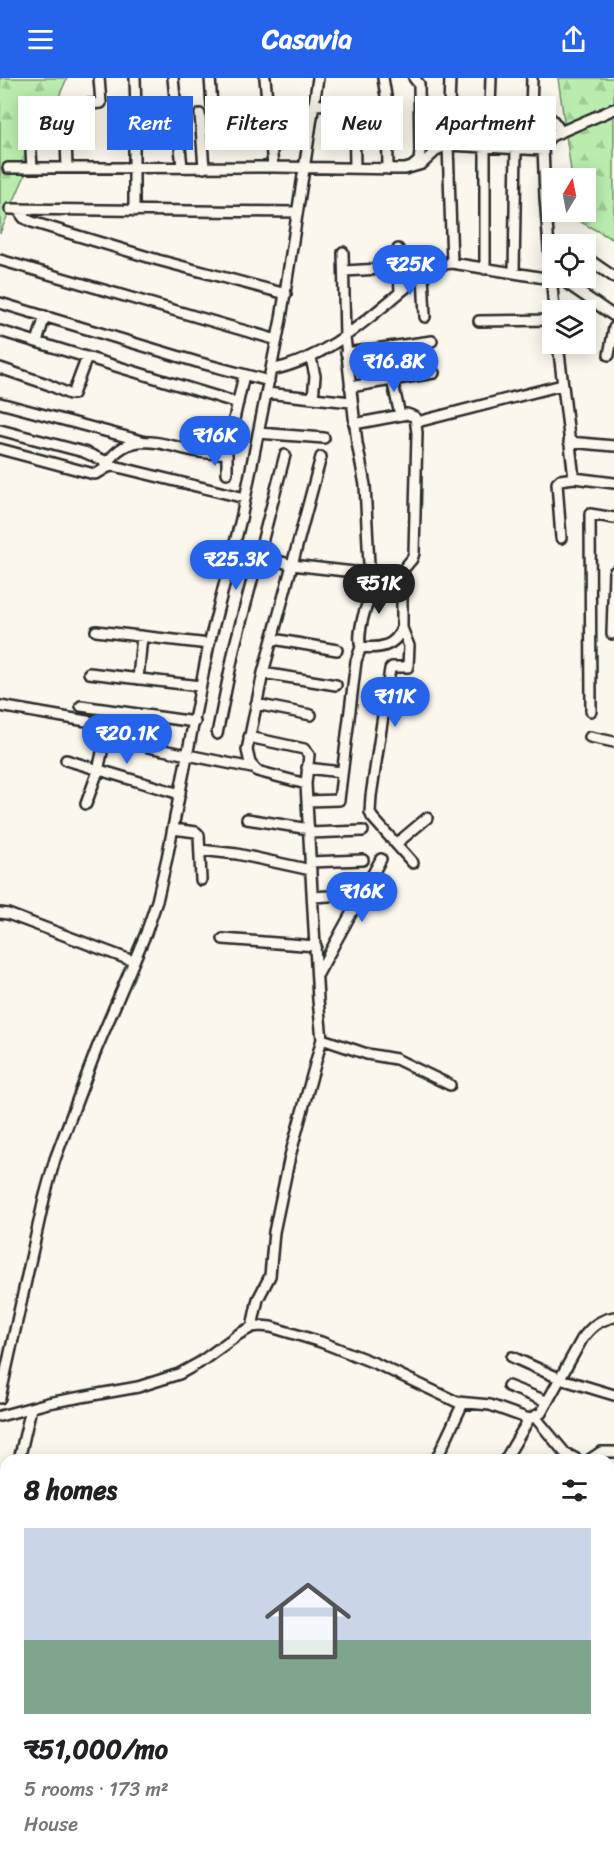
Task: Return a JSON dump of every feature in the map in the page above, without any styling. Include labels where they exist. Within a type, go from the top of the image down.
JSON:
[{"type":"street","points":[[67,167],[65,114],[70,106],[101,103],[99,78]]},
{"type":"street","points":[[135,78],[136,96]]},
{"type":"street","points":[[173,78],[182,167]]},
{"type":"street","points":[[210,78],[211,96]]},
{"type":"street","points":[[265,78],[273,166]]},
{"type":"street","points":[[0,1398],[55,1159],[157,901],[188,757],[209,644],[234,548],[272,370],[286,294],[318,78]]},
{"type":"street","points":[[383,78],[387,102],[388,169]]},
{"type":"street","points":[[413,166],[419,160],[420,152],[419,84],[414,78]]},
{"type":"street","points":[[449,96],[450,78]]},
{"type":"street","points":[[490,96],[491,78]]},
{"type":"street","points":[[531,96],[532,78]]},
{"type":"street","points":[[313,105],[321,105]]},
{"type":"street","points":[[556,134],[614,109]]},
{"type":"street","points":[[200,114],[204,168]]},
{"type":"street","points":[[556,126],[561,132]]},
{"type":"street","points":[[134,211],[135,150]]},
{"type":"street","points":[[355,150],[355,168]]},
{"type":"street","points":[[8,168],[273,166],[405,169],[422,164],[437,150]]},
{"type":"street","points":[[448,150],[452,263]]},
{"type":"street","points":[[485,150],[485,269]]},
{"type":"street","points":[[514,273],[516,150]]},
{"type":"street","points":[[543,150],[548,234]]},
{"type":"street","points":[[31,151],[32,168]]},
{"type":"street","points":[[286,294],[158,260],[32,222],[14,209],[297,212]]},
{"type":"street","points":[[398,249],[400,292]]},
{"type":"street","points":[[234,548],[292,565],[366,569],[365,485],[354,424],[346,353],[344,252]]},
{"type":"street","points":[[0,260],[277,340]]},
{"type":"street","points":[[272,370],[311,358],[345,337],[437,265],[452,263],[514,273],[542,274]]},
{"type":"street","points":[[596,265],[614,277]]},
{"type":"street","points":[[344,271],[399,268]]},
{"type":"street","points":[[423,274],[425,317]]},
{"type":"street","points":[[572,288],[614,316]]},
{"type":"street","points":[[0,303],[269,381]]},
{"type":"street","points":[[37,342],[45,316]]},
{"type":"street","points":[[479,321],[542,320]]},
{"type":"street","points":[[609,355],[614,328]]},
{"type":"street","points":[[0,331],[215,398],[238,403]]},
{"type":"street","points":[[346,353],[432,341]]},
{"type":"street","points":[[385,348],[400,415]]},
{"type":"street","points":[[559,354],[574,478]]},
{"type":"street","points":[[0,368],[73,394],[87,357]]},
{"type":"street","points":[[311,358],[315,376],[313,398]]},
{"type":"street","points":[[350,387],[434,373]]},
{"type":"street","points":[[0,403],[143,441],[158,441],[216,454],[225,451],[228,446],[244,375]]},
{"type":"street","points":[[417,422],[562,385]]},
{"type":"street","points":[[266,393],[351,402]]},
{"type":"street","points":[[354,424],[412,414],[417,422],[414,552],[412,559],[402,571],[402,628],[400,635],[385,646],[372,649],[361,647]]},
{"type":"street","points":[[0,430],[84,452],[105,465],[245,498]]},
{"type":"street","points":[[258,433],[324,438]]},
{"type":"street","points":[[0,449],[98,474],[117,451],[143,441]]},
{"type":"street","points":[[569,442],[614,446]]},
{"type":"street","points":[[225,451],[228,454],[227,473]]},
{"type":"street","points":[[217,734],[227,679],[285,455]]},
{"type":"street","points":[[252,768],[247,756],[256,704],[321,457]]},
{"type":"street","points":[[561,538],[557,483],[560,480],[574,478],[614,483]]},
{"type":"street","points":[[591,711],[590,514],[614,518]]},
{"type":"street","points":[[612,634],[614,572]]},
{"type":"street","points":[[307,801],[339,800],[356,661],[361,647],[359,633],[369,602],[378,594],[402,594]]},
{"type":"street","points":[[402,628],[409,646],[408,667],[390,669],[370,804],[372,817],[413,863]]},
{"type":"street","points":[[96,631],[209,644]]},
{"type":"street","points":[[138,679],[142,636]]},
{"type":"street","points":[[273,639],[337,650]]},
{"type":"street","points":[[89,673],[200,686]]},
{"type":"street","points":[[263,673],[336,684]]},
{"type":"street","points":[[256,704],[311,715]]},
{"type":"street","points":[[0,706],[108,726],[125,724],[136,714]]},
{"type":"street","points":[[81,706],[195,722]]},
{"type":"street","points":[[86,804],[98,771],[108,726]]},
{"type":"street","points":[[249,737],[307,751],[306,784],[322,1039],[290,1156],[273,1232],[270,1276],[258,1299],[252,1327]]},
{"type":"street","points":[[590,737],[614,742]]},
{"type":"street","points":[[148,747],[188,757],[252,768],[306,784]]},
{"type":"street","points":[[66,760],[180,794]]},
{"type":"street","points":[[307,768],[341,772]]},
{"type":"street","points":[[396,844],[428,818]]},
{"type":"street","points":[[247,819],[309,831],[363,831]]},
{"type":"street","points":[[173,829],[196,832],[199,835],[201,880]]},
{"type":"street","points":[[200,850],[311,866],[363,860]]},
{"type":"street","points":[[318,974],[381,859]]},
{"type":"street","points":[[313,897],[345,896]]},
{"type":"street","points":[[0,913],[133,961]]},
{"type":"street","points":[[224,939],[316,946]]},
{"type":"street","points":[[322,1039],[367,1054],[396,1059],[450,1085]]},
{"type":"street","points":[[509,1454],[532,1418],[541,1413],[546,1401],[552,1396],[590,1328],[597,1322],[614,1317]]},
{"type":"street","points":[[0,1416],[59,1401],[138,1387],[179,1374],[199,1363],[230,1339],[252,1327],[271,1327],[321,1342],[376,1364],[457,1402],[490,1405],[532,1418],[567,1454]]},
{"type":"street","points":[[512,1357],[561,1379],[614,1395]]},
{"type":"street","points":[[508,1386],[546,1401]]},
{"type":"street","points":[[438,1454],[463,1403]]},
{"type":"street","points":[[20,1454],[31,1408]]},
{"type":"street","points":[[598,1454],[614,1452]]},
{"type":"green space","points":[[0,78],[67,78],[59,96],[18,96],[18,150],[36,150],[0,233]]},
{"type":"green space","points":[[558,78],[614,78],[614,240],[581,222],[596,222],[596,168],[571,168]]}]
